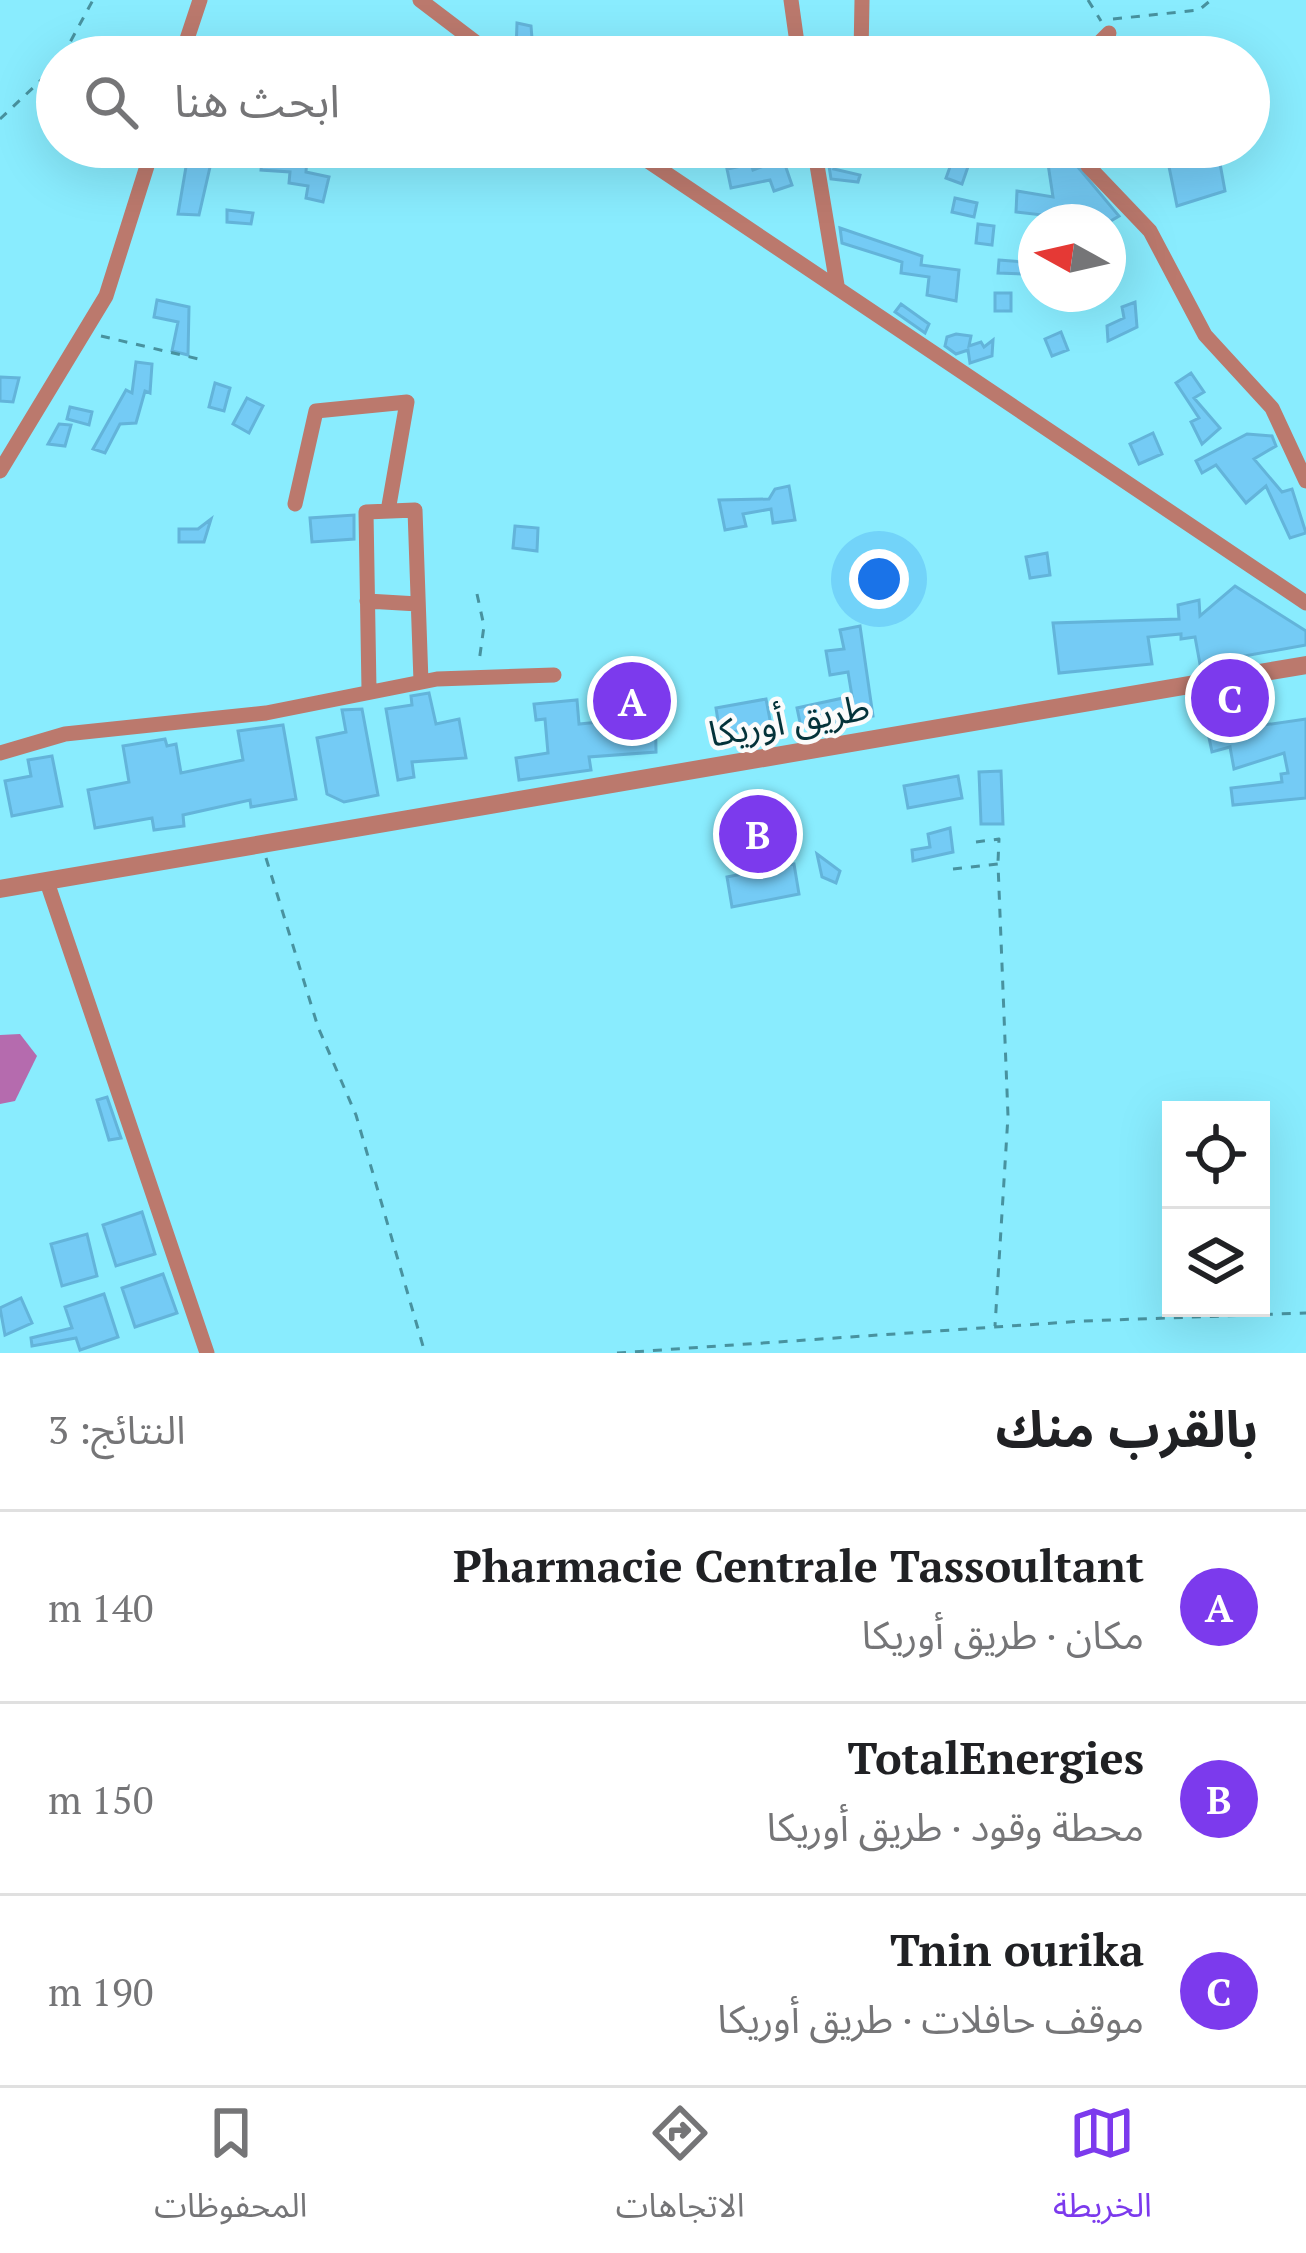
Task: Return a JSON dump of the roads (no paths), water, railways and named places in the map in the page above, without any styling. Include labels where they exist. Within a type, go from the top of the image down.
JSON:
[{"type":"street","points":[[188,36],[200,0]]},
{"type":"street","points":[[420,0],[467,36]]},
{"type":"street","points":[[791,0],[799,36]]},
{"type":"street","points":[[861,36],[862,0]]},
{"type":"street","points":[[0,471],[106,296],[146,168]]},
{"type":"street","points":[[659,168],[1306,603]]},
{"type":"street","points":[[818,168],[837,285]]},
{"type":"street","points":[[1090,168],[1150,231],[1205,334],[1272,408],[1306,481]]},
{"type":"street","points":[[296,504],[316,411],[407,402],[388,511]]},
{"type":"street","points":[[369,690],[366,512],[415,510],[421,682]]},
{"type":"street","points":[[367,601],[418,604]]},
{"type":"street","name":"طريق أوريكا","points":[[0,890],[1306,665]]},
{"type":"street","points":[[0,753],[65,734],[266,712],[421,682],[477,675],[554,675]]},
{"type":"street","points":[[46,882],[207,1353]]},
{"type":"place","name":"Tnin ourika","points":[[1230,698]]},
{"type":"place","name":"Pharmacie Centrale Tassoultant","points":[[632,701]]},
{"type":"place","name":"TotalEnergies","points":[[758,834]]}]
